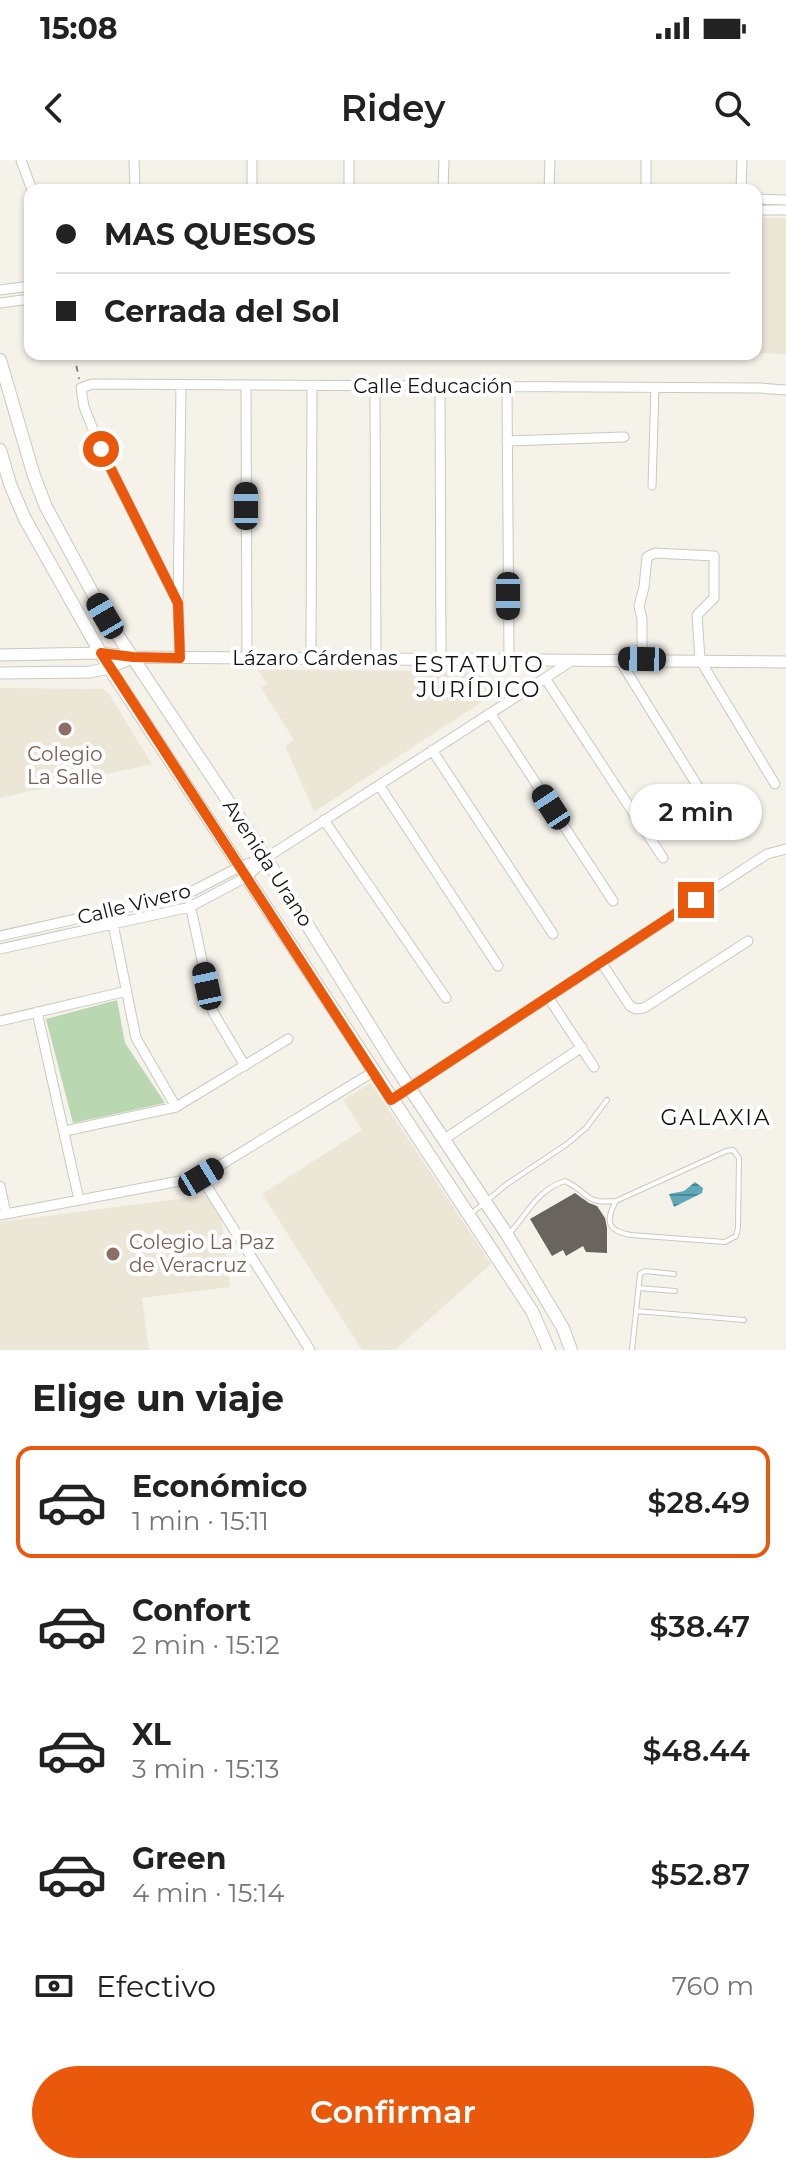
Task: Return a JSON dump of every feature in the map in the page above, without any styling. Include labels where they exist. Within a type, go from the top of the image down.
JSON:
[{"type":"main road","name":"Avenida Urano","points":[[0,360],[46,507],[105,616],[266,858],[409,1088],[508,1236],[563,1328],[571,1350]]},
{"type":"main road","name":"Avenida Urano","points":[[0,450],[25,519],[109,668],[532,1311],[549,1350]]},
{"type":"main road","points":[[172,763],[194,748]]},
{"type":"main road","points":[[498,1260],[516,1249]]},
{"type":"street","points":[[21,160],[30,184]]},
{"type":"street","points":[[134,160],[135,184]]},
{"type":"street","points":[[252,160],[252,184]]},
{"type":"street","points":[[349,160],[349,184]]},
{"type":"street","points":[[443,184],[444,160]]},
{"type":"street","points":[[549,184],[550,160]]},
{"type":"street","points":[[646,160],[646,184]]},
{"type":"street","points":[[741,184],[742,160]]},
{"type":"street","points":[[762,199],[786,200]]},
{"type":"street","points":[[762,210],[786,210]]},
{"type":"street","points":[[0,290],[24,287]]},
{"type":"street","points":[[0,303],[24,300]]},
{"type":"street","name":"Calle Educación","points":[[81,388],[92,384],[786,390]]},
{"type":"street","points":[[180,658],[181,385]]},
{"type":"street","points":[[246,385],[247,658]]},
{"type":"street","points":[[311,658],[312,386]]},
{"type":"street","points":[[375,386],[376,658]]},
{"type":"street","points":[[440,386],[441,658]]},
{"type":"street","points":[[507,386],[509,658]]},
{"type":"street","points":[[652,486],[655,387]]},
{"type":"street","points":[[81,388],[84,407],[101,449],[178,603]]},
{"type":"street","points":[[507,441],[624,437]]},
{"type":"street","points":[[642,659],[639,606],[647,557],[655,553],[711,554],[715,558],[714,598],[697,615],[700,660],[775,784]]},
{"type":"street","name":"Lázaro Cárdenas","points":[[0,655],[101,653],[180,658],[576,658],[786,662]]},
{"type":"street","points":[[0,673],[90,672],[109,668],[133,657]]},
{"type":"street","name":"Calle Vivero","points":[[0,949],[190,907],[576,658]]},
{"type":"street","points":[[619,659],[721,824]]},
{"type":"street","points":[[545,678],[663,858]]},
{"type":"street","points":[[490,713],[613,901]]},
{"type":"street","points":[[432,750],[553,934]]},
{"type":"street","points":[[379,785],[498,966]]},
{"type":"street","points":[[324,820],[446,998]]},
{"type":"street","points":[[391,1100],[767,854],[786,849]]},
{"type":"street","name":"Calle Vivero","points":[[0,936],[187,894],[244,871]]},
{"type":"street","points":[[187,894],[213,1012],[245,1066]]},
{"type":"street","points":[[110,912],[136,1038],[176,1107]]},
{"type":"street","points":[[38,928],[41,940]]},
{"type":"street","points":[[601,962],[630,1006],[644,1008],[748,941]]},
{"type":"street","points":[[0,1021],[127,991]]},
{"type":"street","points":[[548,997],[594,1067]]},
{"type":"street","points":[[37,1012],[79,1200]]},
{"type":"street","points":[[65,1131],[176,1107],[288,1039]]},
{"type":"street","points":[[443,1140],[582,1047]]},
{"type":"street","points":[[0,1186],[3,1215],[201,1177],[373,1072]]},
{"type":"street","points":[[201,1177],[310,1350]]},
{"type":"lane","points":[[468,1216],[507,1184],[577,1136],[607,1100]]},
{"type":"lane","points":[[508,1236],[537,1197],[553,1185],[565,1181],[588,1199],[616,1201],[726,1151],[737,1153],[738,1228],[731,1240],[622,1233],[611,1227],[609,1215],[616,1201]]},
{"type":"lane","points":[[632,1350],[640,1274],[674,1274]]},
{"type":"lane","points":[[639,1288],[675,1291]]},
{"type":"lane","points":[[636,1311],[744,1320]]},
{"type":"path","points":[[75,360],[81,388]]},
{"type":"shaded area","points":[[762,218],[786,218],[786,354],[762,353]]},
{"type":"shaded area","points":[[258,670],[480,671],[494,694],[314,812],[285,746],[294,740],[261,688],[267,684]]},
{"type":"shaded area","name":"Colegio La Salle","points":[[0,688],[103,689],[152,764],[0,798]]},
{"type":"shaded area","points":[[371,1083],[491,1264],[395,1350],[362,1350],[262,1194],[362,1130],[343,1100]]},
{"type":"shaded area","name":"Colegio La Paz de Veracruz","points":[[218,1194],[230,1287],[142,1298],[149,1350],[0,1350],[0,1222]]},
{"type":"green space","points":[[117,1000],[125,1043],[165,1103],[73,1123],[46,1019]]},
{"type":"water","points":[[695,1182],[703,1188],[702,1193],[674,1207],[669,1194],[684,1191]]},
{"type":"building","points":[[575,1193],[597,1206],[605,1218],[607,1253],[586,1252],[583,1246],[566,1256],[563,1250],[552,1256],[530,1219]]},
{"type":"place","name":"Colegio La Salle","points":[[65,729]]},
{"type":"place","name":"Colegio La Paz de Veracruz","points":[[113,1254]]},
{"type":"district","name":"ESTATUTO JURÍDICO","points":[[479,676]]},
{"type":"district","name":"GALAXIA","points":[[716,1117]]},
{"type":"route","points":[[101,449],[178,603],[180,658],[101,653],[391,1100],[696,900]]}]
